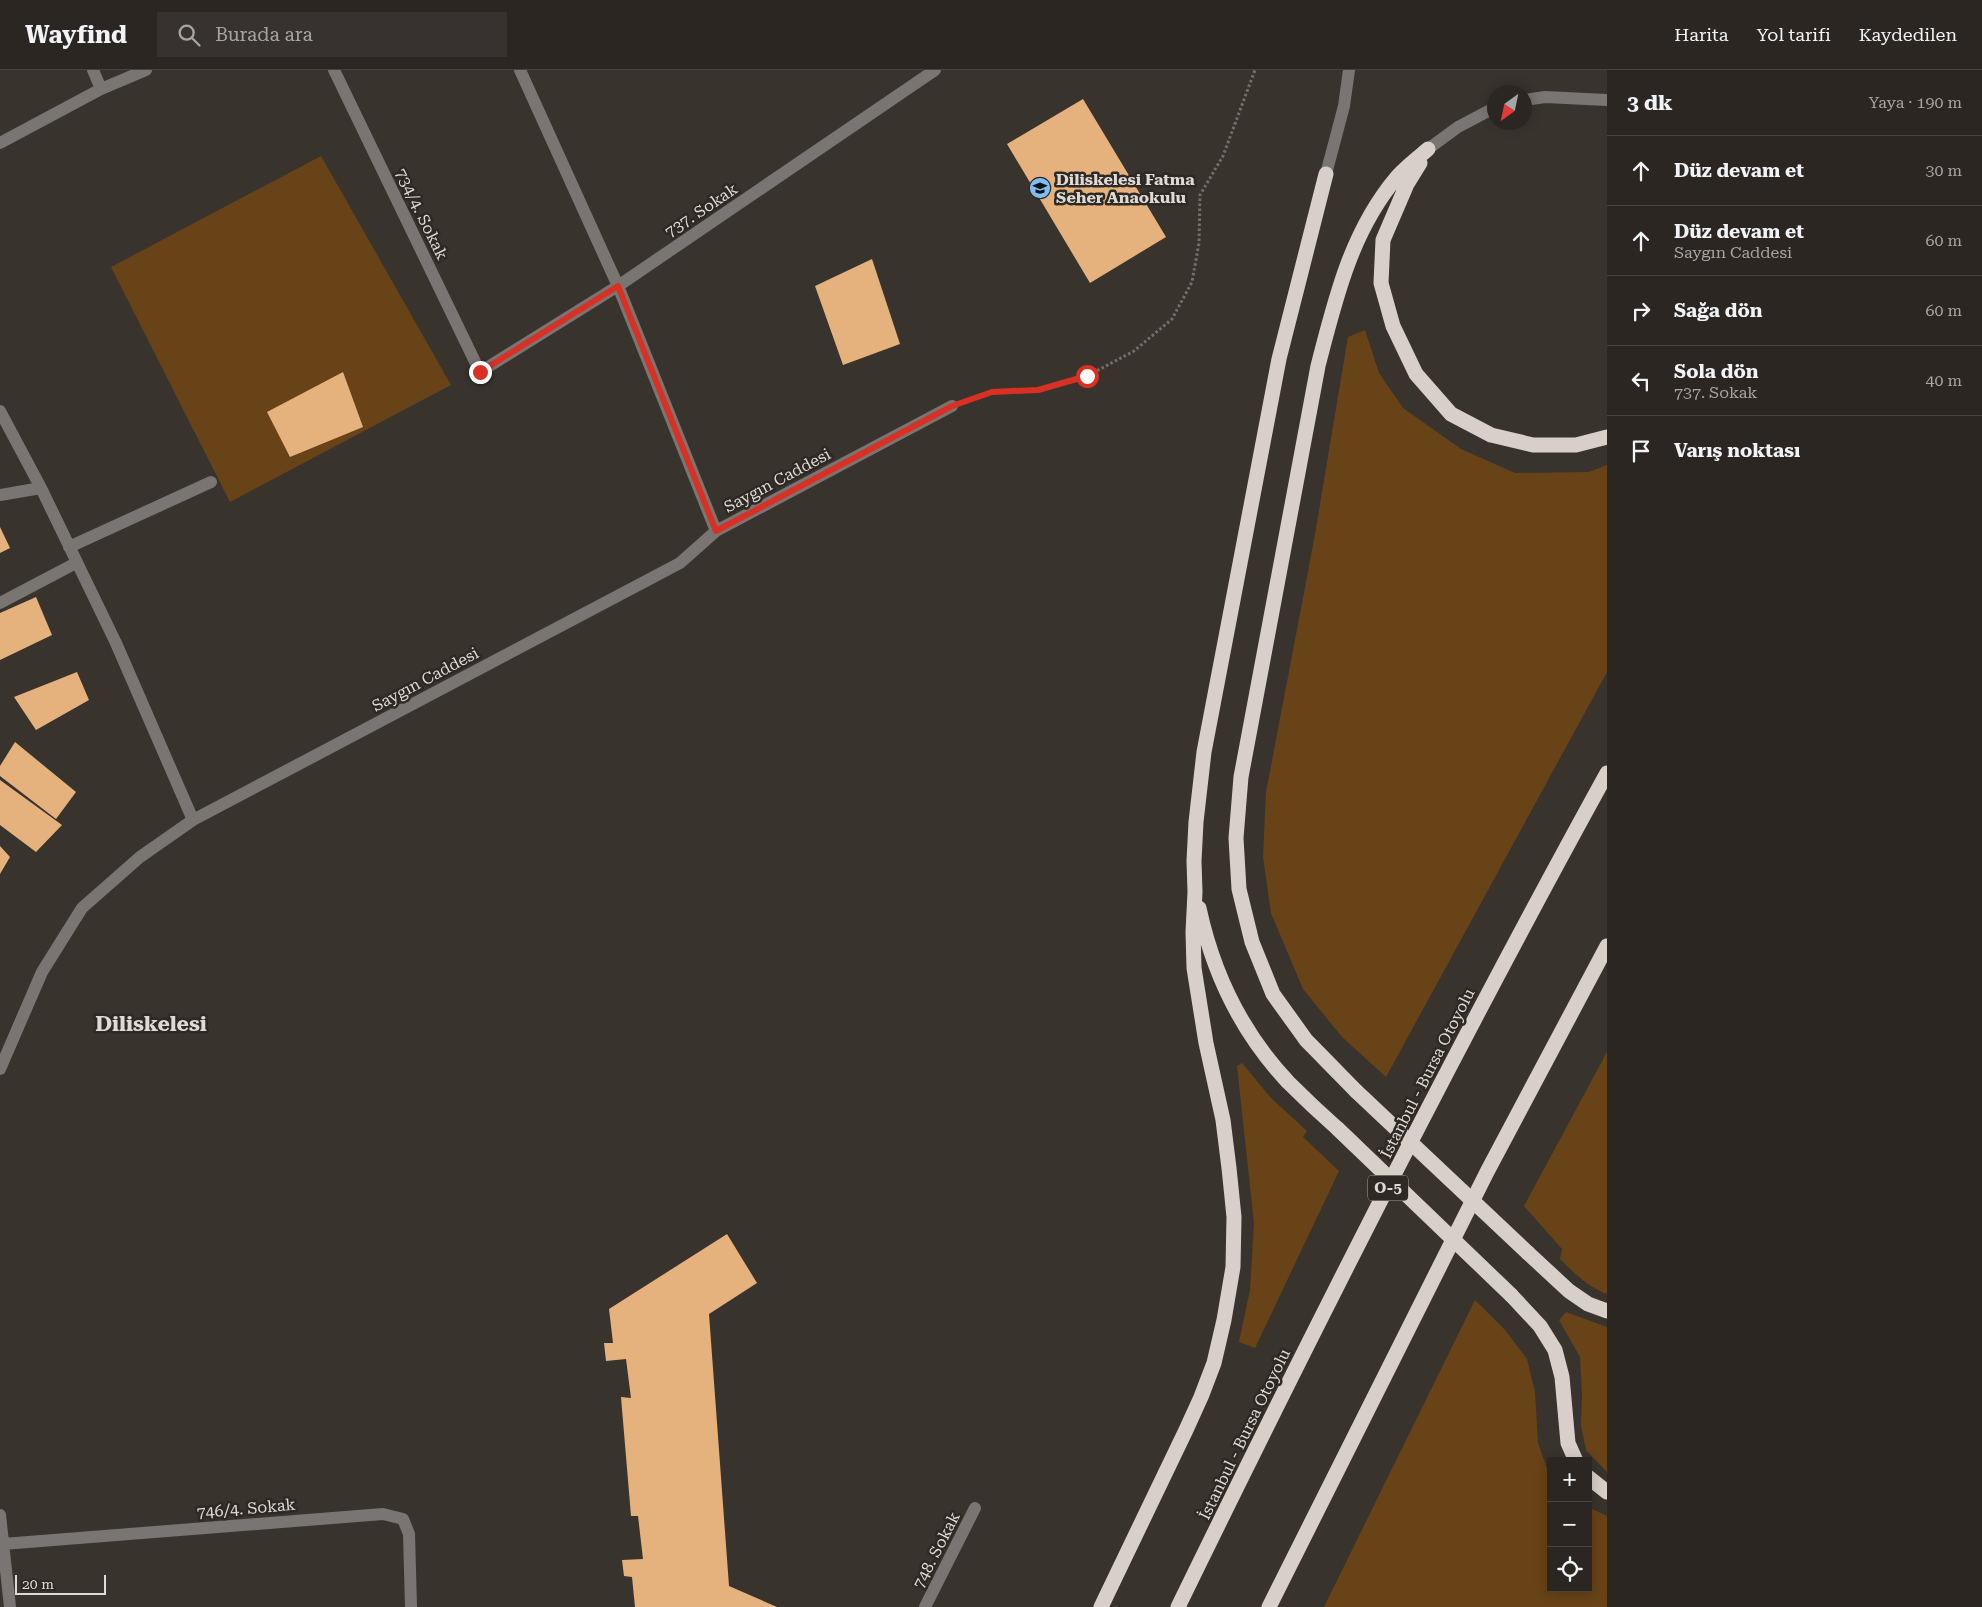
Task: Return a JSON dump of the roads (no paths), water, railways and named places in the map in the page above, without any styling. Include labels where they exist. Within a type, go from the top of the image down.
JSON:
[{"type":"highway","points":[[1428,149],[1407,184],[1383,240],[1381,283],[1393,326],[1416,374],[1451,414],[1491,435],[1533,445],[1576,445],[1607,437]]},
{"type":"highway","points":[[1428,149],[1398,176],[1375,207],[1358,239],[1332,312],[1318,366],[1241,777],[1236,838],[1241,898],[1252,942],[1273,994],[1306,1040],[1356,1091],[1569,1292],[1588,1304],[1607,1311]]},
{"type":"highway","points":[[1101,1607],[1201,1397],[1214,1363],[1233,1267],[1234,1217],[1228,1158],[1223,1120],[1206,1044],[1194,968],[1196,822],[1204,752],[1279,359],[1326,174]]},
{"type":"highway","name":"İstanbul - Bursa Otoyolu","points":[[1178,1607],[1263,1432],[1440,1084],[1547,881],[1607,773]]},
{"type":"highway","points":[[1196,892],[1207,943],[1223,986],[1244,1024],[1263,1051],[1288,1081],[1511,1294],[1540,1326],[1555,1350],[1562,1377],[1568,1443],[1574,1457]]},
{"type":"highway","points":[[1269,1607],[1488,1172],[1607,946]]},
{"type":"highway","points":[[1592,1480],[1607,1492]]},
{"type":"street","points":[[94,70],[101,89]]},
{"type":"street","points":[[0,143],[101,89],[146,70]]},
{"type":"street","name":"734/4. Sokak","points":[[334,70],[480,372]]},
{"type":"street","points":[[520,70],[618,286],[716,531]]},
{"type":"street","name":"737. Sokak","points":[[480,372],[618,286],[936,70]]},
{"type":"street","points":[[1326,174],[1344,106],[1349,70]]},
{"type":"street","points":[[1532,99],[1545,97],[1607,100]]},
{"type":"street","points":[[1428,149],[1458,127],[1487,112]]},
{"type":"street","name":"Saygın Caddesi","points":[[0,1069],[42,972],[82,908],[140,857],[193,820],[680,563],[716,531],[952,406]]},
{"type":"street","points":[[0,411],[41,488],[116,643],[193,820]]},
{"type":"street","points":[[69,547],[211,482]]},
{"type":"street","points":[[0,495],[41,488]]},
{"type":"street","points":[[0,603],[76,563]]},
{"type":"street","name":"748. Sokak","points":[[926,1607],[975,1508]]},
{"type":"street","name":"746/4. Sokak","points":[[2,1544],[383,1514],[403,1519],[409,1534],[412,1607]]},
{"type":"street","points":[[0,1516],[10,1607]]},
{"type":"place","name":"Diliskelesi Fatma Seher Anaokulu","points":[[1040,188]]},
{"type":"district","name":"Diliskelesi","points":[[151,1024]]}]
